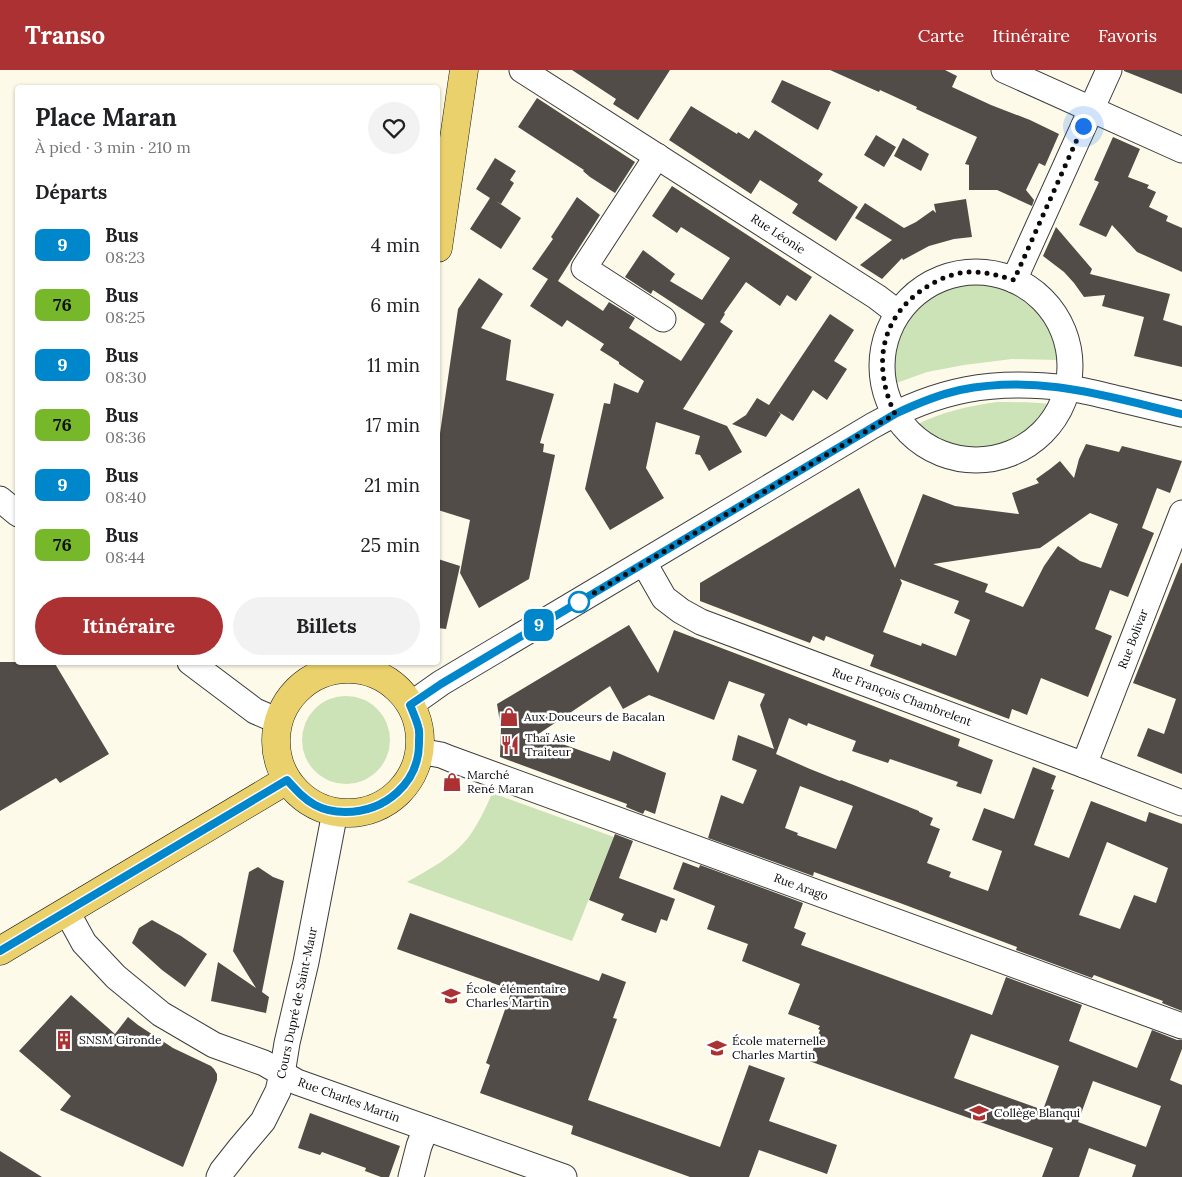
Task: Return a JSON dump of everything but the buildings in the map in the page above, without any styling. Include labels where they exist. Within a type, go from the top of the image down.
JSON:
[{"type":"main road","points":[[440,234],[464,70]]},
{"type":"main road","points":[[372,668],[400,691],[410,705],[419,727],[419,751],[412,773],[399,792],[380,805],[358,812],[336,812],[316,806],[300,795],[287,780],[279,761],[276,742],[278,721],[288,700],[304,684],[325,672],[372,668]]},
{"type":"main road","points":[[0,951],[287,780]]},
{"type":"street","name":"Rue Léonie","points":[[522,70],[870,293],[898,313]]},
{"type":"street","points":[[1004,70],[1182,150]]},
{"type":"street","points":[[1014,280],[1109,70]]},
{"type":"street","points":[[657,156],[584,268],[663,319]]},
{"type":"street","points":[[971,272],[993,274],[1014,280],[1033,291],[1042,299],[1054,313],[1064,331],[1069,349],[1070,369],[1068,388],[1061,407],[1050,424],[1036,439],[1019,450],[1000,457],[980,460],[940,453],[922,443],[907,430],[895,414],[888,399],[882,368],[886,337],[891,325],[898,313],[912,297],[930,284],[950,276],[971,272]]},
{"type":"street","points":[[410,705],[441,684],[895,414],[935,397],[980,387],[1023,384],[1068,388],[1095,393],[1182,414]]},
{"type":"street","points":[[0,499],[15,512]]},
{"type":"street","name":"Rue Bolivar","points":[[1084,765],[1182,513]]},
{"type":"street","name":"Rue François Chambrelent","points":[[644,563],[664,598],[681,611],[701,622],[1182,803]]},
{"type":"street","points":[[194,665],[255,711],[278,721]]},
{"type":"street","name":"Rue Arago","points":[[419,751],[441,755],[1182,1026]]},
{"type":"street","name":"Cours Dupré de Saint-Maur","points":[[219,1177],[263,1121],[278,1091],[336,812]]},
{"type":"street","name":"Rue Charles Martin","points":[[67,912],[84,943],[116,977],[161,1014],[214,1045],[264,1063],[297,1082],[564,1177]]},
{"type":"street","points":[[411,1177],[426,1128]]},
{"type":"green space","points":[[989,280],[1001,281],[1017,287],[1039,308],[1054,335],[1058,360],[1012,359],[964,365],[927,372],[891,385],[890,355],[892,341],[905,316],[914,306],[924,298],[949,287]]},
{"type":"green space","points":[[997,402],[1055,405],[1053,417],[1045,426],[1033,434],[1000,444],[968,447],[951,445],[935,438],[916,425],[935,416],[955,410]]},
{"type":"green space","points":[[346,696],[363,699],[371,703],[383,715],[387,723],[390,740],[387,757],[383,765],[371,777],[363,781],[346,784],[329,781],[321,777],[309,765],[305,757],[302,740],[305,723],[309,715],[321,703],[329,699]]},
{"type":"green space","points":[[492,793],[614,837],[572,941],[407,882],[440,863],[462,845],[478,822]]},
{"type":"bus line","name":"9","points":[[0,951],[287,780],[300,795],[316,806],[336,812],[358,812],[380,805],[399,792],[412,773],[419,751],[419,727],[410,705],[441,684],[872,426],[916,404],[958,391],[980,387],[1023,384],[1068,388],[1095,393],[1182,414]]},
{"type":"place","name":"Aux Douceurs de Bacalan","points":[[509,717]]},
{"type":"place","name":"Thaï Asie Traiteur","points":[[510,745]]},
{"type":"place","name":"Marché René Maran","points":[[452,782]]},
{"type":"place","name":"École élémentaire Charles Martin","points":[[451,996]]},
{"type":"place","name":"SNSM Gironde","points":[[64,1040]]},
{"type":"place","name":"École maternelle Charles Martin","points":[[717,1048]]},
{"type":"place","name":"Collège Blanqui","points":[[979,1113]]},
{"type":"route","points":[[579,602],[895,414],[888,399],[882,368],[886,337],[898,313],[912,297],[930,284],[950,276],[971,272],[993,274],[1014,280],[1083,126]]}]
